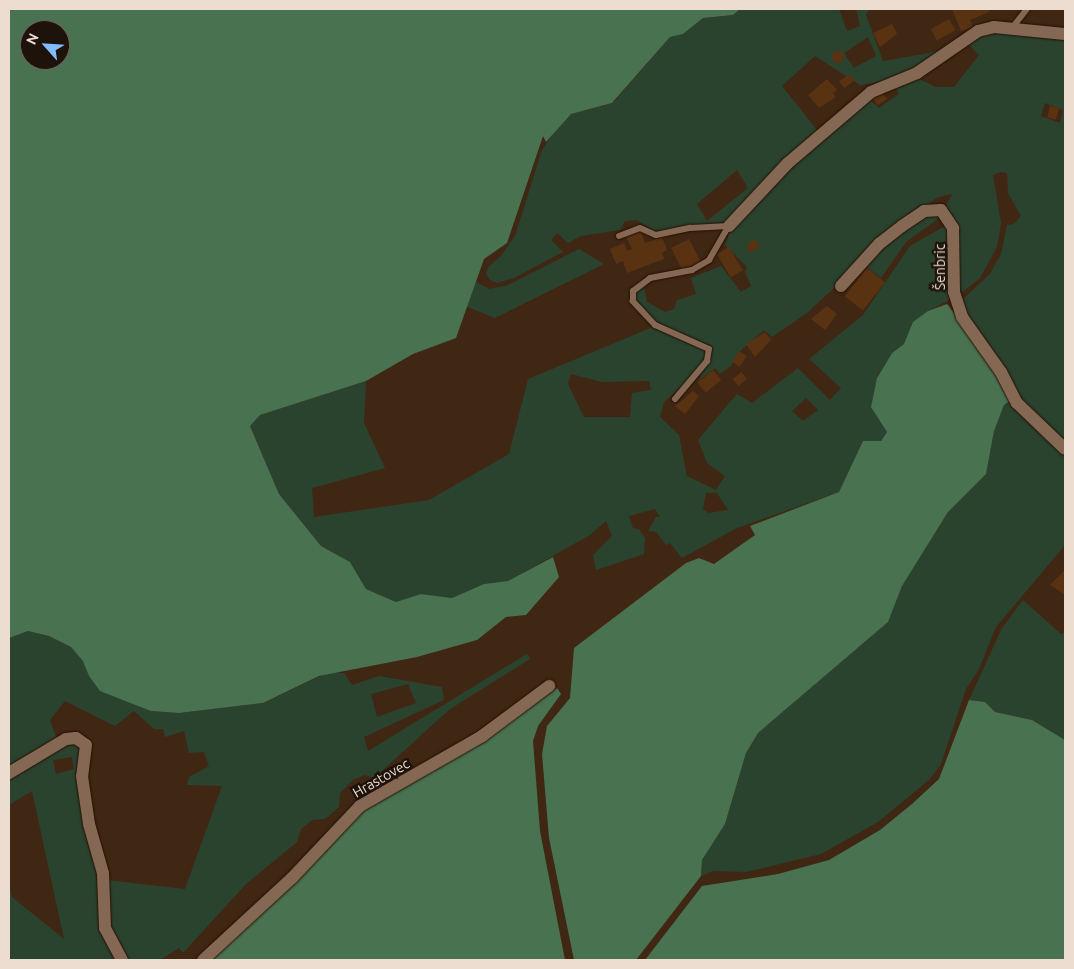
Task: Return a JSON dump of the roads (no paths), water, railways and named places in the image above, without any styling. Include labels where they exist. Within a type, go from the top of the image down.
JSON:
[{"type":"street","points":[[729,226],[788,163],[871,92],[917,73],[978,31],[1012,28],[1065,34]]},
{"type":"street","name":"Šenbric","points":[[841,286],[879,244],[902,226],[924,211],[941,210],[954,228],[954,292],[962,317],[1001,372],[1017,403],[1065,449]]},
{"type":"street","name":"Hrastovec","points":[[203,960],[292,878],[360,806],[482,736],[549,686]]},
{"type":"street","points":[[9,774],[66,739],[76,738],[86,745],[82,776],[89,824],[104,873],[105,928],[122,960]]},
{"type":"lane","points":[[1012,28],[1027,9]]},
{"type":"lane","points":[[619,236],[640,228],[656,235],[729,226]]},
{"type":"lane","points":[[675,398],[707,361],[709,349],[655,325],[632,301],[633,291],[650,278],[692,270],[709,260],[729,226]]}]
